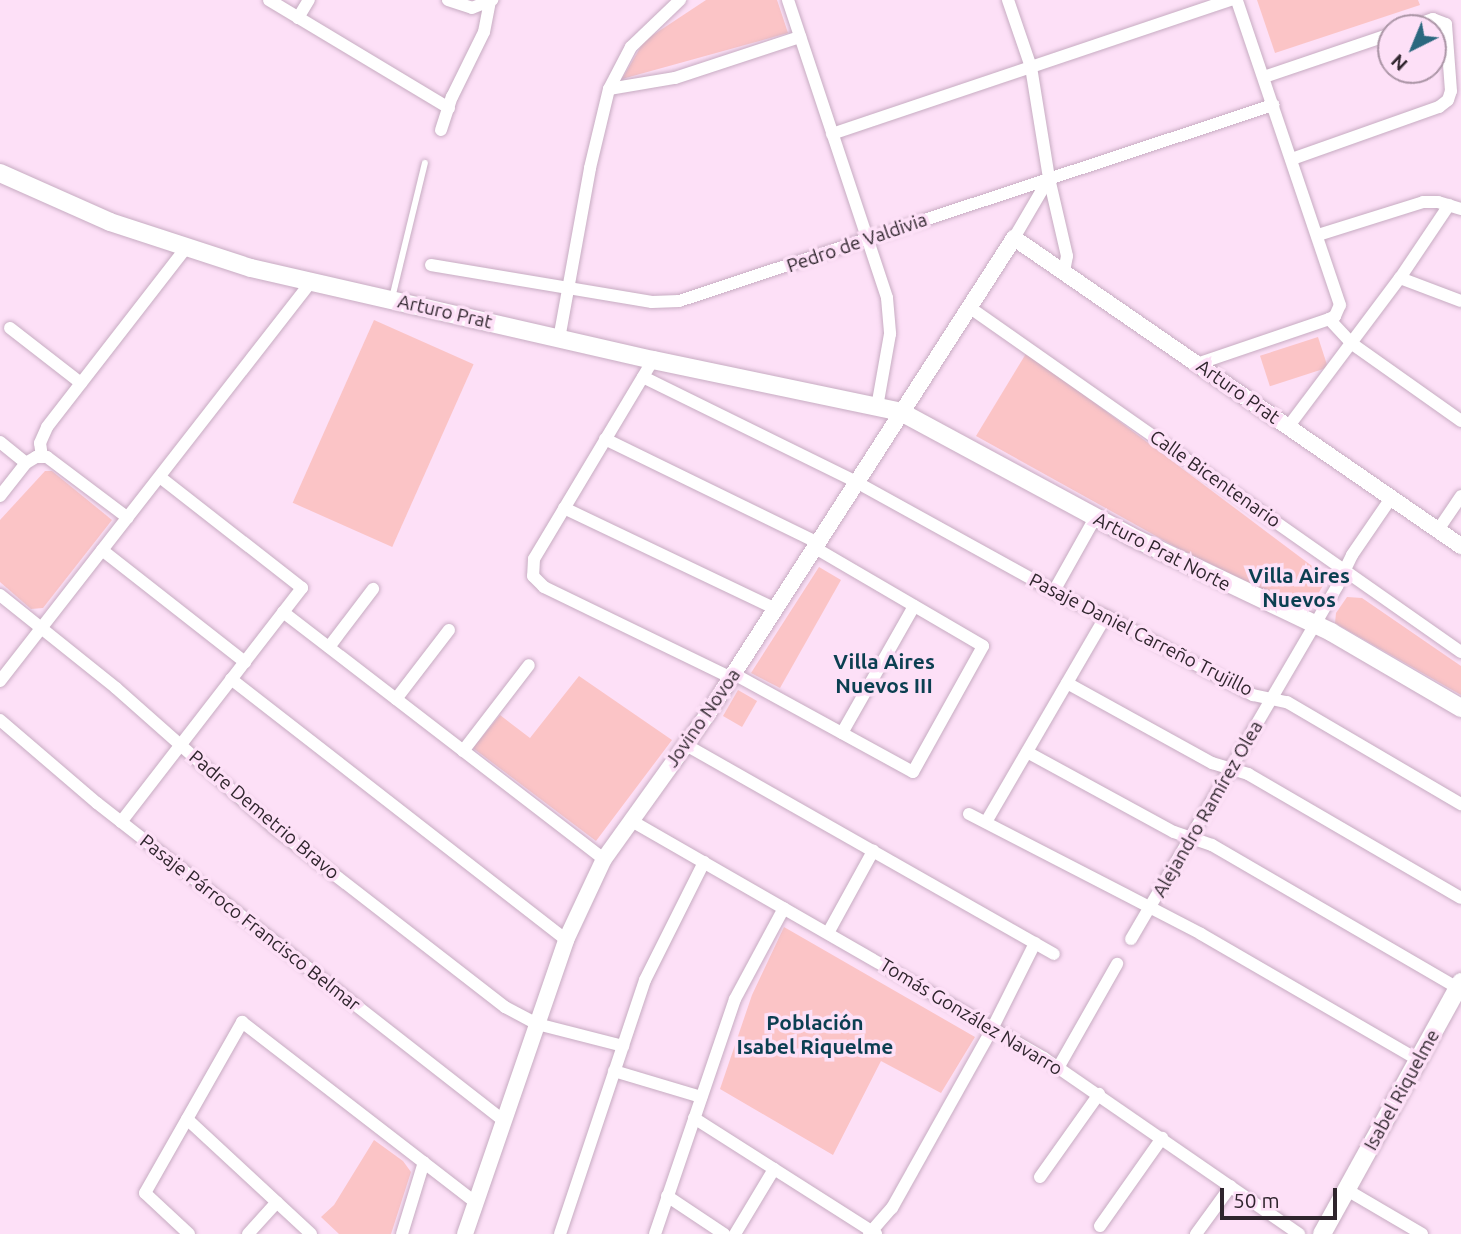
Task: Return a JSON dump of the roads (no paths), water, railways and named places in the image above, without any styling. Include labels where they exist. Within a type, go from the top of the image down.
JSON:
[{"type":"main road","name":"Arturo Prat","points":[[0,173],[72,207],[186,248],[312,282],[653,360],[901,412]]},
{"type":"main road","name":"Arturo Prat Norte","points":[[901,412],[1095,518],[1314,626],[1461,708]]},
{"type":"main road","name":"Isabel Riquelme","points":[[1322,1234],[1460,985]]},
{"type":"street","points":[[269,0],[449,108]]},
{"type":"street","points":[[298,18],[309,0]]},
{"type":"street","points":[[448,0],[472,8],[491,1]]},
{"type":"street","points":[[559,338],[590,168],[608,89],[631,47],[680,0]]},
{"type":"street","points":[[788,0],[887,298],[890,322],[877,407]]},
{"type":"street","points":[[1008,0],[1031,67],[1049,178],[1067,256],[1063,272]]},
{"type":"street","points":[[832,134],[1231,0]]},
{"type":"street","points":[[1197,364],[1329,319],[1339,311],[1340,299],[1237,0]]},
{"type":"street","points":[[441,130],[484,32],[491,1]]},
{"type":"street","points":[[608,89],[675,78],[800,37]]},
{"type":"street","points":[[1292,159],[1439,107],[1448,100],[1451,90],[1447,37]]},
{"type":"street","points":[[1264,77],[1377,39]]},
{"type":"street","name":"Pedro de Valdivia","points":[[431,265],[652,302],[679,302],[1273,105]]},
{"type":"street","points":[[1014,239],[1049,178]]},
{"type":"street","points":[[1288,427],[1455,207],[1431,201],[1414,203],[1318,235]]},
{"type":"street","name":"Arturo Prat","points":[[1014,239],[1461,546]]},
{"type":"street","name":"Jovino Novoa","points":[[465,1234],[566,940],[604,859],[733,676],[1014,239]]},
{"type":"street","points":[[41,457],[40,443],[44,432],[186,248]]},
{"type":"street","points":[[1400,278],[1461,301]]},
{"type":"street","points":[[0,681],[312,282]]},
{"type":"street","name":"Calle Bicentenario","points":[[970,307],[1461,652]]},
{"type":"street","points":[[1329,319],[1351,343],[1461,421]]},
{"type":"street","points":[[10,328],[81,383]]},
{"type":"street","points":[[605,439],[817,546],[983,646],[913,772],[733,676],[544,587],[533,576],[534,559],[605,439],[653,360]]},
{"type":"street","name":"Pasaje Daniel Carreño Trujillo","points":[[643,377],[858,483],[1054,591],[1253,695],[1287,702],[1461,804]]},
{"type":"street","points":[[0,442],[26,463]]},
{"type":"street","points":[[0,496],[26,463],[41,457],[57,462],[128,518]]},
{"type":"street","points":[[121,822],[302,588],[160,477]]},
{"type":"street","points":[[1438,530],[1461,496]]},
{"type":"street","name":"Alejandro Ramírez Olea","points":[[1131,939],[1345,570],[1391,498]]},
{"type":"street","points":[[564,508],[776,609]]},
{"type":"street","points":[[1054,591],[1095,518]]},
{"type":"street","points":[[102,551],[244,662]]},
{"type":"street","points":[[329,647],[373,589]]},
{"type":"street","name":"Padre Demetrio Bravo","points":[[0,595],[181,745],[273,827],[498,1002],[537,1024],[623,1046]]},
{"type":"street","points":[[842,733],[914,606]]},
{"type":"street","points":[[283,612],[604,859]]},
{"type":"street","points":[[986,822],[1106,616]]},
{"type":"street","points":[[396,699],[449,630]]},
{"type":"street","points":[[463,751],[529,665]]},
{"type":"street","points":[[231,679],[566,940]]},
{"type":"street","points":[[1067,683],[1212,762],[1248,774],[1461,898]]},
{"type":"street","name":"Pasaje Párroco Francisco Belmar","points":[[0,720],[121,822],[504,1121]]},
{"type":"street","points":[[686,745],[1055,954]]},
{"type":"street","points":[[1027,752],[1174,832],[1212,845],[1460,985]]},
{"type":"street","points":[[969,814],[1201,934],[1418,1060]]},
{"type":"street","name":"Tomás González Navarro","points":[[631,820],[993,1027],[1099,1094],[1298,1234]]},
{"type":"street","points":[[828,933],[873,851]]},
{"type":"street","points":[[560,1234],[653,961],[704,862]]},
{"type":"street","points":[[654,1234],[735,999],[784,908]]},
{"type":"street","points":[[694,1118],[872,1233],[892,1208],[993,1027],[1035,943]]},
{"type":"street","points":[[1058,1068],[1117,964]]},
{"type":"street","points":[[189,1234],[145,1193],[242,1023],[476,1203]]},
{"type":"street","points":[[614,1071],[701,1097]]},
{"type":"street","points":[[1040,1177],[1099,1094]]},
{"type":"street","points":[[187,1119],[311,1234]]},
{"type":"street","points":[[1100,1226],[1162,1138]]},
{"type":"street","points":[[402,1234],[424,1162]]},
{"type":"street","points":[[735,1234],[774,1169]]},
{"type":"street","points":[[1196,1234],[1231,1186]]},
{"type":"street","points":[[1347,1190],[1422,1234]]},
{"type":"street","points":[[667,1196],[724,1234]]},
{"type":"street","points":[[247,1234],[277,1202]]},
{"type":"lane","points":[[392,300],[425,163]]},
{"type":"district","name":"Villa Aires Nuevos","points":[[1299,587]]},
{"type":"district","name":"Villa Aires Nuevos III","points":[[884,673]]},
{"type":"district","name":"Población Isabel Riquelme","points":[[815,1034]]}]
